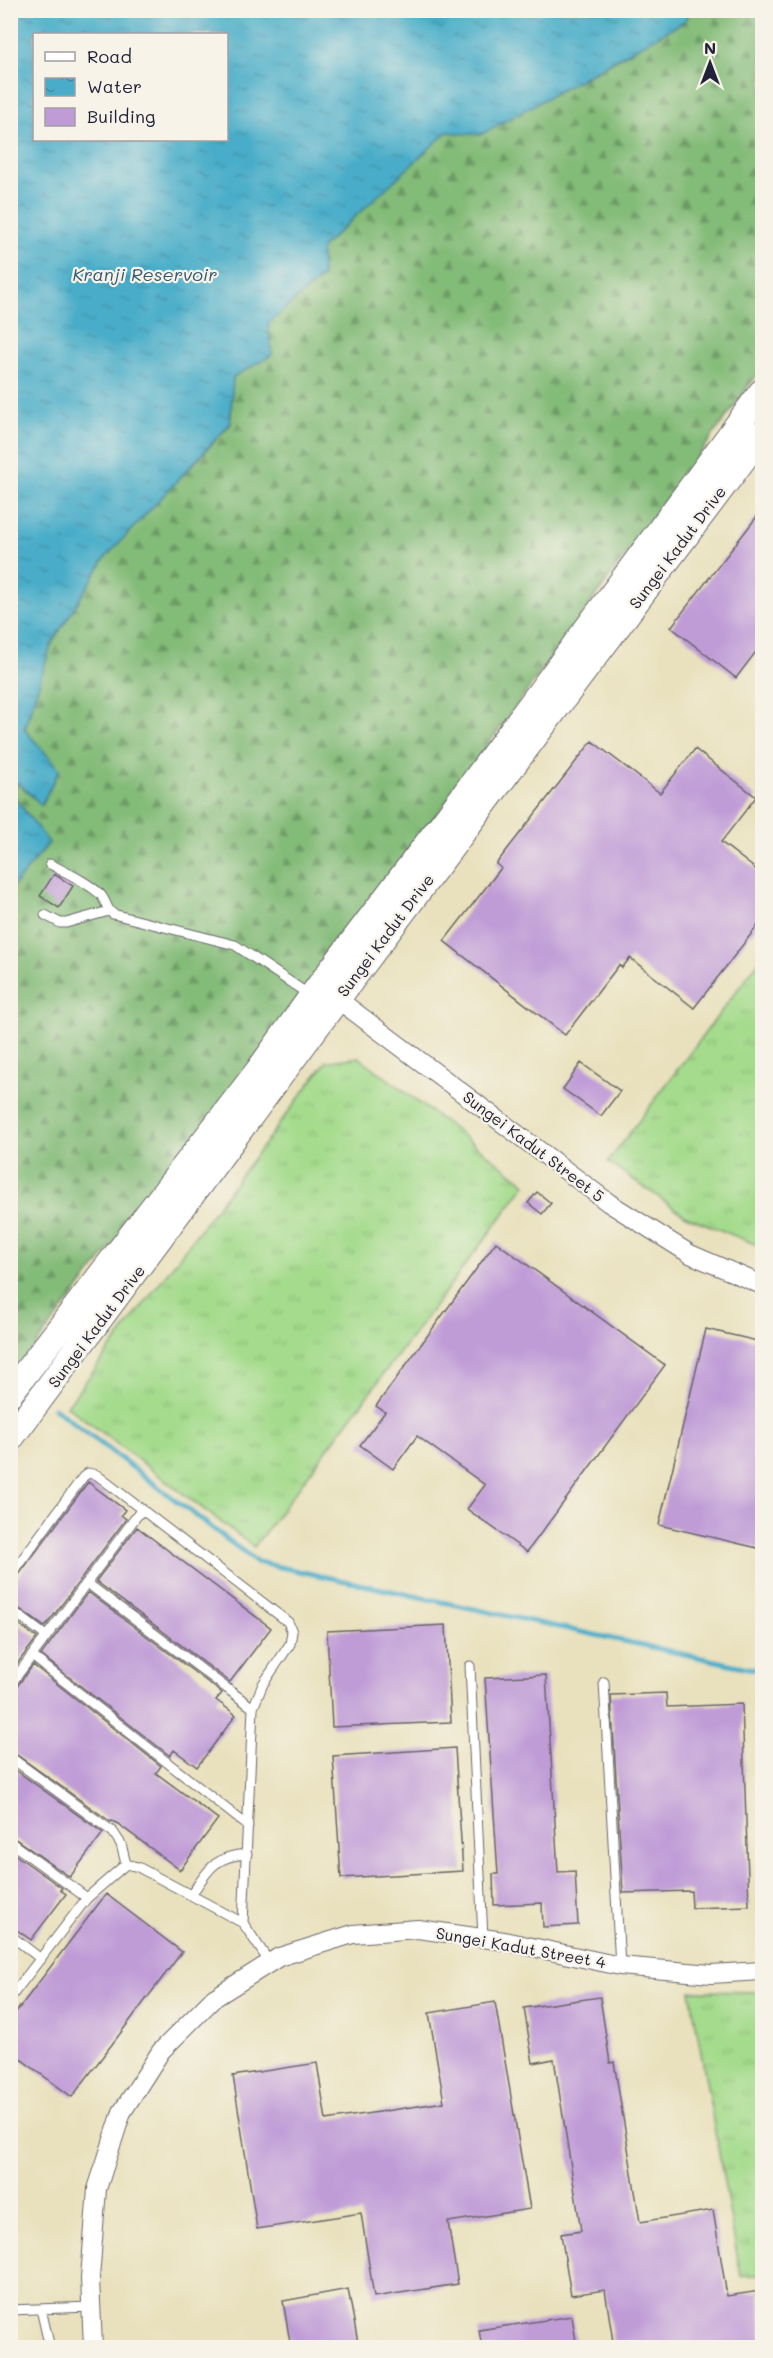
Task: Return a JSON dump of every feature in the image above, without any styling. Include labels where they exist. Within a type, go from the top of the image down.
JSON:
[{"type":"main road","name":"Sungei Kadut Drive","points":[[10,1439],[462,798],[762,392]]},
{"type":"main road","name":"Sungei Kadut Drive","points":[[10,1394],[259,1070],[323,993],[762,434]]},
{"type":"street","name":"Sungei Kadut Street 5","points":[[323,993],[609,1203],[690,1254],[762,1285]]},
{"type":"street","name":"Sungei Kadut Street 4","points":[[93,2348],[90,2278],[97,2189],[122,2112],[160,2051],[214,1998],[279,1957],[353,1934],[418,1929],[483,1938],[620,1966],[711,1974],[762,1971]]},
{"type":"lane","points":[[50,864],[93,888],[104,898],[109,911],[120,918],[235,945],[323,993]]},
{"type":"lane","points":[[45,915],[60,922],[66,922],[109,911]]},
{"type":"lane","points":[[10,1576],[88,1473],[97,1475],[288,1622],[292,1632],[290,1644],[263,1684],[254,1707],[243,1923]]},
{"type":"lane","points":[[10,1685],[142,1509]]},
{"type":"lane","points":[[87,1583],[254,1707]]},
{"type":"lane","points":[[10,1609],[46,1636]]},
{"type":"lane","points":[[32,1656],[248,1826]]},
{"type":"lane","points":[[470,1666],[483,1938]]},
{"type":"lane","points":[[604,1682],[620,1966]]},
{"type":"lane","points":[[10,1757],[113,1832],[121,1844],[126,1864]]},
{"type":"lane","points":[[10,1842],[87,1898]]},
{"type":"lane","points":[[191,1895],[212,1865],[222,1859],[247,1854]]},
{"type":"lane","points":[[126,1864],[138,1867],[243,1923],[270,1963]]},
{"type":"lane","points":[[10,1998],[87,1898],[126,1864]]},
{"type":"lane","points":[[10,1935],[40,1959]]},
{"type":"lane","points":[[10,2310],[91,2307]]},
{"type":"lane","points":[[40,2309],[50,2348]]},
{"type":"green space","points":[[689,11],[762,11],[762,368],[318,978],[11,1377],[11,889],[49,843],[12,795],[17,783],[42,805],[59,770],[25,730],[51,644],[104,558],[231,424],[232,376],[266,324],[322,278],[319,250],[446,132],[584,78],[686,20]]},
{"type":"green space","points":[[762,957],[762,1247],[686,1216],[608,1162]]},
{"type":"green space","points":[[359,1057],[526,1184],[254,1547],[67,1406],[326,1062]]},
{"type":"green space","points":[[690,1991],[762,1992],[762,2274],[741,2277]]},
{"type":"water","name":"Kranji Reservoir","points":[[11,10],[689,11],[685,21],[480,135],[447,132],[321,248],[322,277],[268,324],[272,355],[233,377],[230,424],[106,557],[52,643],[24,729],[60,769],[41,805],[18,782],[13,795],[49,843],[11,889]]},
{"type":"building","points":[[762,510],[762,644],[736,678],[671,627]]},
{"type":"building","points":[[592,741],[660,793],[695,749],[756,797],[721,842],[762,874],[762,920],[694,1008],[630,958],[622,968],[619,965],[565,1035],[444,941],[501,868],[496,864]]},
{"type":"building","points":[[54,874],[73,886],[59,908],[40,896]]},
{"type":"building","points":[[581,1063],[620,1091],[601,1116],[563,1089]]},
{"type":"building","points":[[537,1192],[551,1203],[542,1214],[528,1203]]},
{"type":"building","points":[[496,1242],[665,1365],[527,1552],[467,1509],[485,1485],[417,1436],[393,1469],[360,1445],[385,1412],[376,1406]]},
{"type":"building","points":[[706,1329],[762,1342],[762,1549],[659,1525]]},
{"type":"building","points":[[88,1482],[125,1510],[121,1515],[126,1519],[45,1627],[10,1602],[10,1583],[15,1580]]},
{"type":"building","points":[[137,1527],[271,1628],[230,1682],[96,1581]]},
{"type":"building","points":[[88,1592],[222,1693],[216,1700],[236,1715],[197,1767],[174,1750],[170,1756],[41,1655]]},
{"type":"building","points":[[10,1618],[37,1638],[10,1673]]},
{"type":"building","points":[[446,1625],[451,1722],[332,1727],[327,1631]]},
{"type":"building","points":[[33,1665],[161,1766],[156,1773],[218,1819],[180,1870],[118,1824],[111,1822],[10,1750],[10,1692],[15,1689]]},
{"type":"building","points":[[546,1675],[558,1872],[575,1871],[578,1925],[543,1927],[542,1903],[494,1905],[493,1874],[498,1874],[485,1678]]},
{"type":"building","points":[[666,1693],[667,1707],[742,1704],[749,1906],[692,1908],[691,1891],[623,1893],[611,1695]]},
{"type":"building","points":[[455,1748],[463,1871],[341,1878],[333,1756]]},
{"type":"building","points":[[10,1766],[103,1833],[70,1877],[10,1835]]},
{"type":"building","points":[[10,1851],[62,1888],[60,1890],[66,1894],[31,1940],[10,1925]]},
{"type":"building","points":[[106,1894],[182,1952],[72,2097],[10,2051],[10,2020]]},
{"type":"building","points":[[600,1997],[610,2063],[614,2062],[640,2222],[713,2210],[727,2296],[760,2291],[762,2348],[614,2348],[605,2290],[571,2295],[561,2234],[581,2231],[554,2059],[533,2063],[524,2008]]},
{"type":"building","points":[[495,2002],[530,2209],[448,2222],[458,2284],[374,2297],[361,2213],[257,2229],[233,2076],[317,2063],[326,2120],[444,2102],[429,2013]]},
{"type":"building","points":[[348,2289],[359,2348],[291,2348],[283,2301]]},
{"type":"building","points":[[572,2316],[577,2348],[482,2348],[479,2330]]},
{"type":"waterway","points":[[54,1408],[257,1562],[762,1671]]}]
